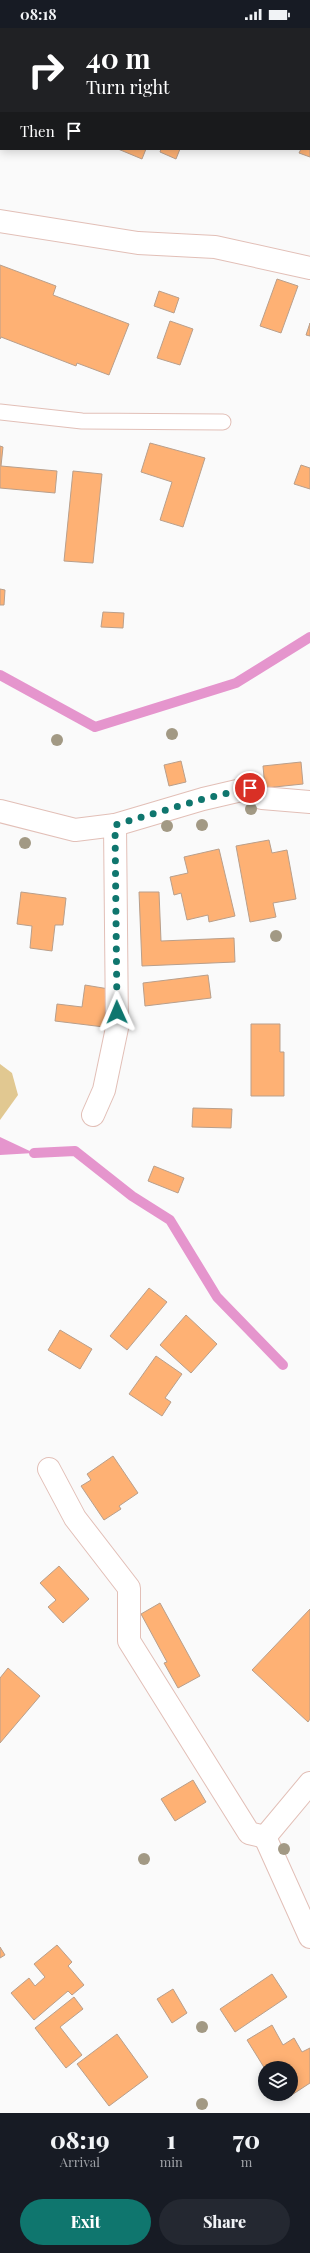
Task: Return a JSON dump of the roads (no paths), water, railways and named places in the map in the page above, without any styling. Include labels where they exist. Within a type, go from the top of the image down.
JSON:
[{"type":"street","points":[[0,221],[138,243],[216,247],[310,268]]},
{"type":"street","points":[[0,811],[75,830],[115,825],[203,799],[250,788],[262,798],[310,802]]},
{"type":"street","points":[[93,1115],[104,1090],[117,1028],[115,825]]},
{"type":"street","points":[[49,1469],[75,1518],[129,1588],[129,1641],[249,1833],[265,1837]]},
{"type":"street","points":[[265,1837],[310,1783]]},
{"type":"street","points":[[265,1837],[310,1937]]},
{"type":"lane","points":[[0,412],[82,421],[223,422]]},
{"type":"waterway","points":[[0,675],[95,727],[236,683],[310,637]]},
{"type":"waterway","points":[[34,1153],[75,1151],[132,1196],[170,1220],[217,1297],[283,1365]]}]
